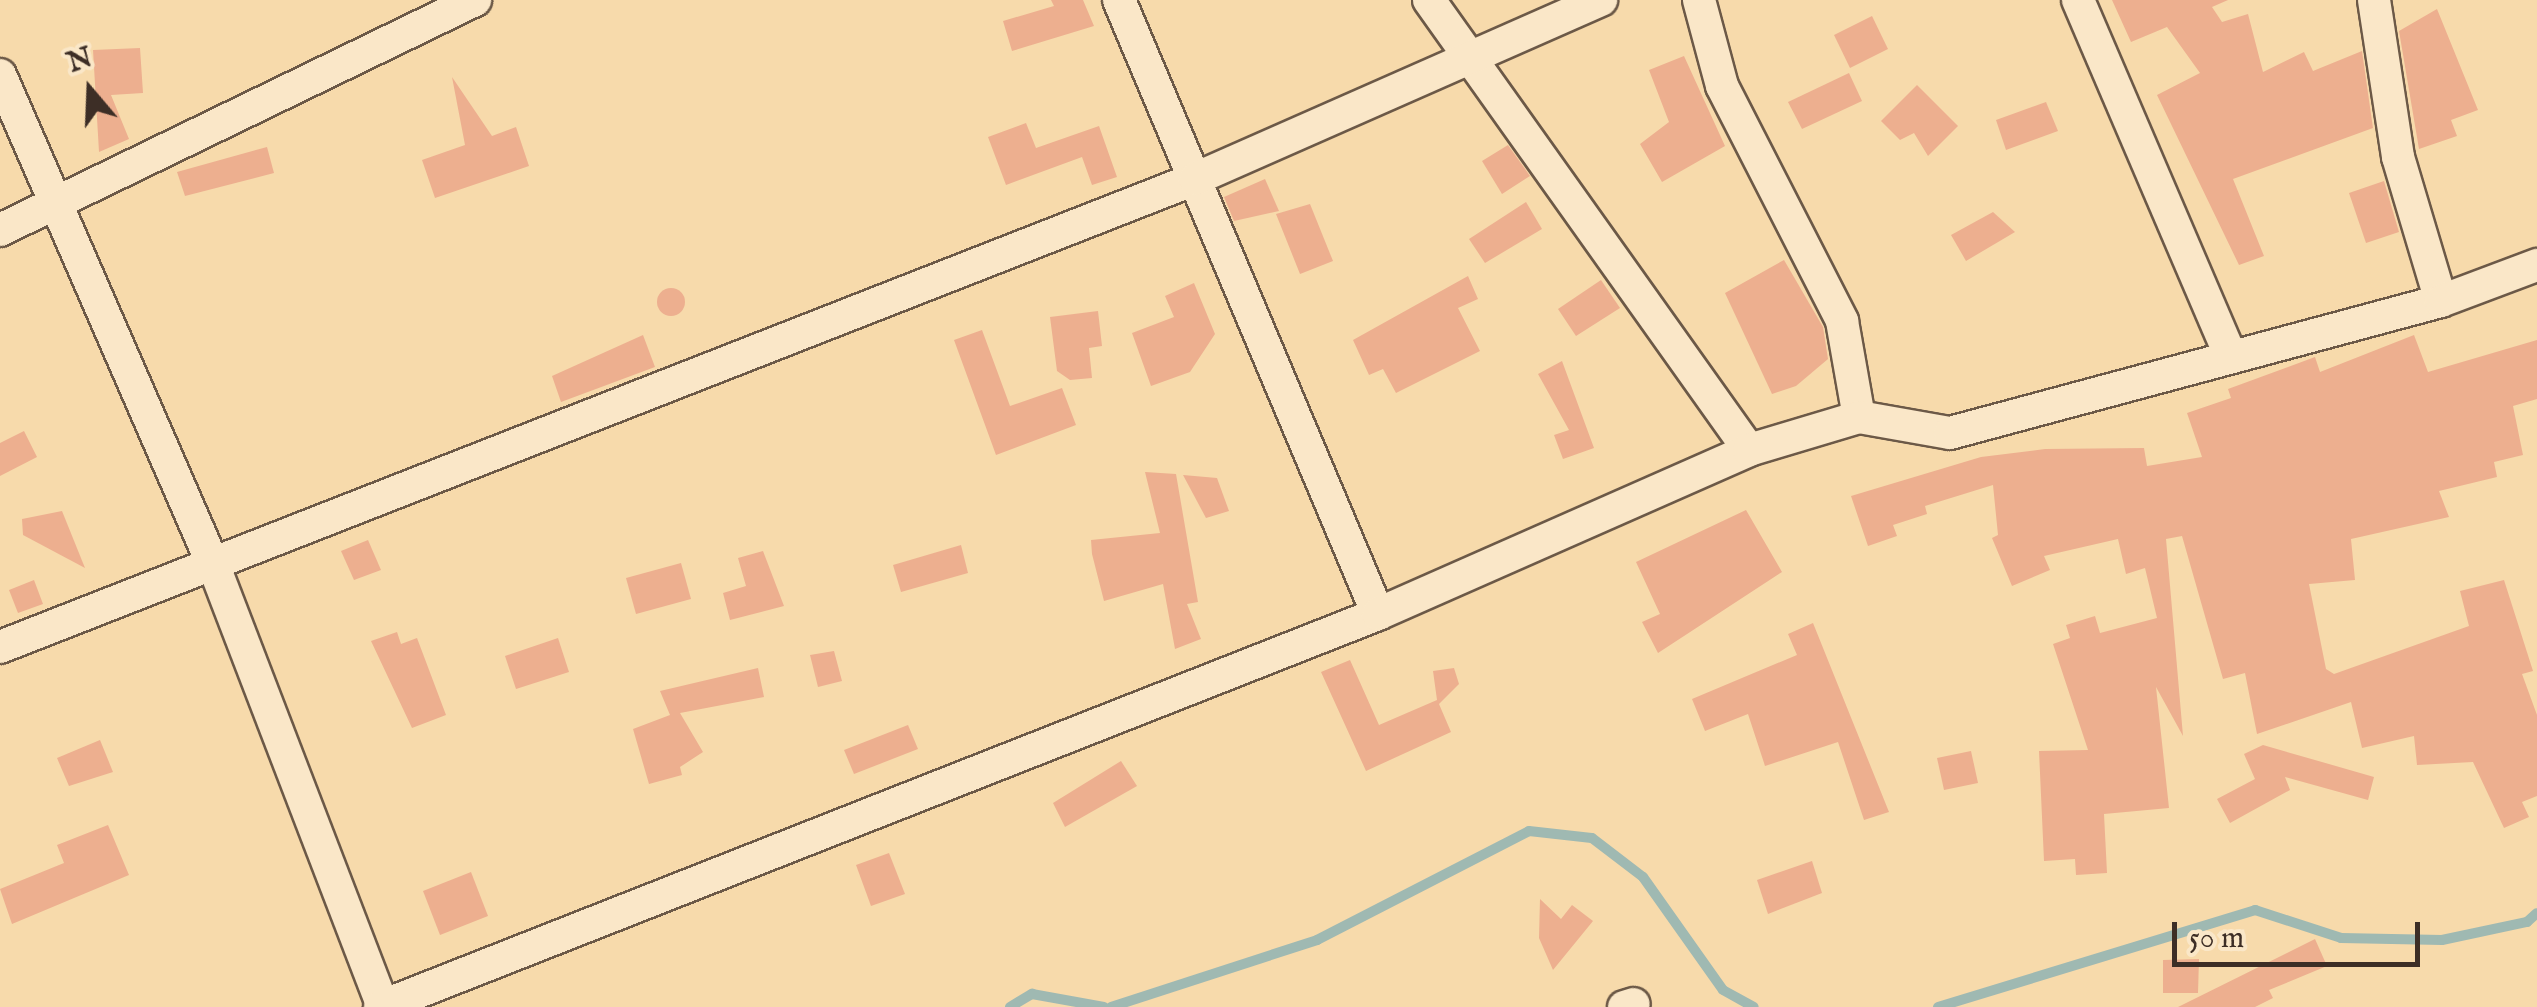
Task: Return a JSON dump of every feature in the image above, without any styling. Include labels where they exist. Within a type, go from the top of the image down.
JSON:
[{"type":"street","points":[[0,230],[475,0]]},
{"type":"street","points":[[1119,0],[1378,614]]},
{"type":"street","points":[[1428,0],[1749,450]]},
{"type":"street","points":[[0,646],[215,568],[1195,179],[1474,61],[1601,0]]},
{"type":"street","points":[[1698,0],[1722,86],[1842,321],[1858,417]]},
{"type":"street","points":[[2078,0],[2232,357]]},
{"type":"street","points":[[2374,0],[2398,156],[2440,301]]},
{"type":"street","points":[[0,75],[215,568],[382,1007],[1378,614],[1749,450],[1858,417],[1950,433],[2440,301],[2537,265]]},
{"type":"building","points":[[1051,0],[1083,0],[1094,26],[1012,51],[1003,21],[1054,6]]},
{"type":"building","points":[[2112,0],[2228,0],[2212,7],[2222,22],[2248,14],[2263,72],[2304,52],[2313,71],[2362,51],[2373,128],[2233,179],[2264,256],[2239,265],[2157,95],[2200,73],[2167,27],[2131,42]]},
{"type":"building","points":[[2437,9],[2478,110],[2451,120],[2457,136],[2419,149],[2399,31]]},
{"type":"building","points":[[1872,16],[1888,49],[1850,68],[1834,35]]},
{"type":"building","points":[[140,48],[143,93],[111,95],[129,139],[99,152],[93,50]]},
{"type":"building","points":[[1684,56],[1725,146],[1662,182],[1640,144],[1669,122],[1649,70]]},
{"type":"building","points":[[1849,73],[1862,101],[1802,129],[1788,102]]},
{"type":"building","points":[[452,77],[492,136],[516,127],[529,166],[435,198],[422,160],[465,145]]},
{"type":"building","points":[[1917,85],[1958,126],[1928,156],[1914,133],[1900,140],[1881,121]]},
{"type":"building","points":[[2046,102],[2058,131],[2006,150],[1996,120]]},
{"type":"building","points":[[1026,123],[1036,148],[1099,126],[1117,177],[1092,185],[1082,157],[1006,185],[988,137]]},
{"type":"building","points":[[1508,145],[1530,176],[1502,194],[1482,161]]},
{"type":"building","points":[[267,147],[274,173],[185,196],[177,172]]},
{"type":"building","points":[[1265,179],[1279,211],[1234,221],[1224,197]]},
{"type":"building","points":[[2384,181],[2399,232],[2366,243],[2349,193]]},
{"type":"building","points":[[1526,202],[1542,229],[1485,263],[1469,239]]},
{"type":"building","points":[[1310,204],[1333,261],[1300,274],[1276,214]]},
{"type":"building","points":[[1993,212],[2015,232],[1966,261],[1951,235]]},
{"type":"building","points":[[1784,260],[1823,327],[1828,359],[1796,386],[1772,394],[1725,293]]},
{"type":"building","points":[[1468,276],[1478,299],[1458,308],[1480,351],[1396,393],[1383,369],[1369,375],[1353,340]]},
{"type":"building","points":[[1601,280],[1620,308],[1576,336],[1558,309]]},
{"type":"building","points":[[1194,283],[1215,334],[1190,372],[1151,386],[1132,333],[1174,317],[1165,296]]},
{"type":"building","points":[[671,288],[681,292],[685,302],[681,312],[671,316],[661,312],[657,302],[661,292]]},
{"type":"building","points":[[1098,311],[1102,346],[1089,348],[1092,378],[1070,380],[1057,371],[1050,317]]},
{"type":"building","points":[[982,330],[1010,406],[1062,388],[1076,425],[996,455],[954,340]]},
{"type":"building","points":[[643,335],[655,367],[561,402],[552,376]]},
{"type":"building","points":[[2414,335],[2428,372],[2537,340],[2537,399],[2513,406],[2523,455],[2494,462],[2497,477],[2439,491],[2449,517],[2351,539],[2355,580],[2309,584],[2326,669],[2334,674],[2469,626],[2460,591],[2504,580],[2533,671],[2522,674],[2537,715],[2537,796],[2522,802],[2529,817],[2504,828],[2473,762],[2417,765],[2414,736],[2362,748],[2351,702],[2257,734],[2245,673],[2223,679],[2182,536],[2166,539],[2183,736],[2156,687],[2169,808],[2104,814],[2107,873],[2076,875],[2075,859],[2044,861],[2039,751],[2088,750],[2053,644],[2070,638],[2066,625],[2095,616],[2100,633],[2157,618],[2145,568],[2126,574],[2118,539],[2044,556],[2050,570],[2012,586],[1992,538],[1998,535],[1993,485],[1925,506],[1927,514],[1893,525],[1897,536],[1868,546],[1851,496],[1981,457],[2045,449],[2144,448],[2147,466],[2202,457],[2187,413],[2231,398],[2228,389],[2315,357],[2320,372]]},
{"type":"building","points":[[1562,361],[1594,448],[1563,459],[1554,435],[1569,430],[1538,374]]},
{"type":"building","points":[[24,431],[37,457],[0,476],[0,443]]},
{"type":"building","points":[[1145,472],[1176,474],[1198,602],[1187,604],[1201,639],[1175,649],[1163,584],[1104,601],[1092,554],[1091,540],[1160,533]]},
{"type":"building","points":[[1183,475],[1217,478],[1229,511],[1206,518]]},
{"type":"building","points":[[1746,510],[1782,572],[1658,653],[1642,622],[1660,614],[1636,562]]},
{"type":"building","points":[[62,511],[85,568],[23,535],[22,519]]},
{"type":"building","points":[[368,540],[381,570],[354,580],[341,551]]},
{"type":"building","points":[[961,545],[968,573],[901,592],[893,565]]},
{"type":"building","points":[[763,551],[784,606],[730,620],[723,593],[746,586],[738,558]]},
{"type":"building","points":[[681,563],[691,599],[636,614],[626,578]]},
{"type":"building","points":[[34,580],[43,604],[18,613],[9,590]]},
{"type":"building","points":[[1813,623],[1889,812],[1864,820],[1838,742],[1765,766],[1748,714],[1705,731],[1692,699],[1797,655],[1788,634]]},
{"type":"building","points":[[397,632],[401,644],[417,638],[446,715],[412,728],[371,641]]},
{"type":"building","points":[[558,638],[569,672],[516,689],[505,656]]},
{"type":"building","points":[[834,651],[842,681],[818,687],[810,655]]},
{"type":"building","points":[[1350,660],[1379,725],[1437,700],[1433,671],[1454,668],[1459,684],[1439,704],[1451,732],[1366,771],[1321,672]]},
{"type":"building","points":[[758,668],[764,697],[680,713],[703,752],[680,767],[682,775],[649,784],[633,729],[670,715],[660,691]]},
{"type":"building","points":[[908,725],[918,749],[854,774],[844,750]]},
{"type":"building","points":[[100,740],[113,772],[69,786],[57,758]]},
{"type":"building","points":[[2263,745],[2374,777],[2368,800],[2285,777],[2290,790],[2230,823],[2217,799],[2255,779],[2244,754]]},
{"type":"building","points":[[1971,751],[1978,783],[1944,790],[1937,758]]},
{"type":"building","points":[[1121,761],[1137,786],[1065,827],[1053,803]]},
{"type":"building","points":[[108,825],[129,875],[12,924],[0,889],[64,863],[57,845]]},
{"type":"building","points":[[889,853],[905,894],[871,906],[856,865]]},
{"type":"building","points":[[1812,861],[1822,893],[1768,914],[1757,880]]},
{"type":"building","points":[[471,872],[488,916],[440,935],[423,891]]},
{"type":"building","points":[[1540,899],[1561,919],[1572,905],[1593,921],[1553,970],[1539,938]]},
{"type":"building","points":[[2315,939],[2327,966],[2269,990],[2273,998],[2255,1007],[2178,1007]]},
{"type":"building","points":[[2199,959],[2198,993],[2163,993],[2163,960]]},
{"type":"waterway","points":[[1111,1007],[1317,940],[1529,831],[1592,838],[1643,877],[1723,990],[1754,1007]]},
{"type":"waterway","points":[[1938,1007],[2255,910],[2341,938],[2442,940],[2527,922],[2537,913]]},
{"type":"waterway","points":[[1010,1007],[1032,994],[1104,1007]]}]
